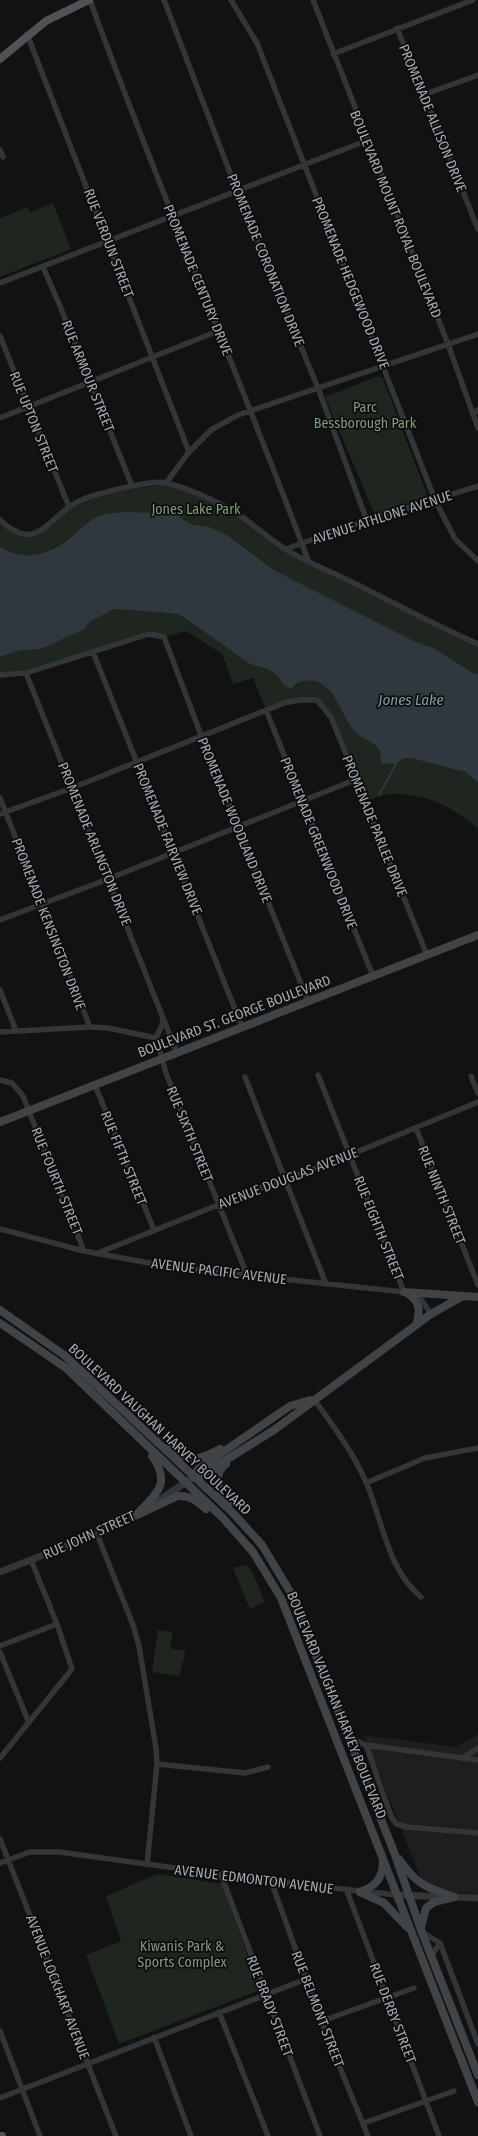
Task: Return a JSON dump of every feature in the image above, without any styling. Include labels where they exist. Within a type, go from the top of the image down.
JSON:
[{"type":"main road","points":[[0,59],[46,20],[89,0]]},
{"type":"main road","name":"BOULEVARD ST. GEORGE BOULEVARD","points":[[0,1122],[478,935]]},
{"type":"main road","points":[[404,1292],[478,1297]]},
{"type":"main road","points":[[404,1292],[415,1298],[419,1306],[419,1315],[415,1326]]},
{"type":"main road","points":[[194,1477],[202,1475],[274,1430],[431,1314],[463,1296]]},
{"type":"main road","name":"BOULEVARD VAUGHAN HARVEY BOULEVARD","points":[[0,1310],[64,1355],[194,1477],[262,1545],[292,1595],[394,1852],[420,1930],[432,1955],[478,2075]]},
{"type":"main road","name":"BOULEVARD VAUGHAN HARVEY BOULEVARD","points":[[0,1322],[66,1368],[186,1482],[253,1552],[281,1598],[478,2102]]},
{"type":"main road","points":[[194,1477],[198,1469],[290,1406],[314,1399]]},
{"type":"main road","points":[[146,1431],[180,1456],[189,1459],[200,1459],[247,1436]]},
{"type":"main road","points":[[134,1517],[159,1491],[163,1479],[159,1466],[138,1438]]},
{"type":"main road","points":[[248,1530],[220,1492],[217,1481],[220,1469],[252,1444]]},
{"type":"main road","points":[[134,1517],[178,1496],[185,1496],[194,1499],[240,1537]]},
{"type":"main road","points":[[394,1852],[415,1880],[430,1888],[454,1897]]},
{"type":"main road","points":[[360,1892],[379,1882],[383,1870],[383,1856]]},
{"type":"main road","points":[[360,1892],[384,1903],[412,1932]]},
{"type":"main road","points":[[420,1930],[422,1917],[426,1908],[434,1902],[454,1897]]},
{"type":"street","name":"PROMENADE CENTURY DRIVE","points":[[89,0],[308,560]]},
{"type":"street","name":"PROMENADE CORONATION DRIVE","points":[[164,0],[237,191],[318,388],[367,521]]},
{"type":"street","name":"PROMENADE HEDGEWOOD DRIVE","points":[[231,0],[257,43],[435,500],[455,539],[478,561]]},
{"type":"street","name":"BOULEVARD MOUNT ROYAL BOULEVARD","points":[[313,0],[475,412],[478,428]]},
{"type":"street","points":[[333,54],[463,1],[473,0]]},
{"type":"street","name":"PROMENADE ALLISON DRIVE","points":[[397,28],[478,229]]},
{"type":"street","name":"RUE VERDUN STREET","points":[[28,34],[154,357],[189,452]]},
{"type":"street","points":[[423,94],[478,74]]},
{"type":"street","points":[[0,283],[368,140]]},
{"type":"street","points":[[0,150],[3,157]]},
{"type":"street","name":"RUE ARMOUR STREET","points":[[43,267],[132,486]]},
{"type":"street","points":[[0,418],[218,331]]},
{"type":"street","points":[[166,482],[189,452],[211,430],[238,415],[478,334]]},
{"type":"street","name":"RUE UPTON STREET","points":[[0,336],[68,507]]},
{"type":"street","points":[[0,520],[9,528],[18,533],[33,533],[47,528],[68,507],[91,496],[132,486],[166,482],[211,499],[240,516],[286,549],[478,644]]},
{"type":"street","name":"AVENUE ATHLONE AVENUE","points":[[286,549],[367,521],[478,486]]},
{"type":"street","name":"PROMENADE WOODLAND DRIVE","points":[[93,652],[149,634],[164,638],[201,735],[308,1001]]},
{"type":"street","points":[[0,675],[26,672],[93,652]]},
{"type":"street","name":"PROMENADE FAIRVIEW DRIVE","points":[[93,652],[242,1027]]},
{"type":"street","name":"PROMENADE ARLINGTON DRIVE","points":[[26,672],[177,1053]]},
{"type":"street","name":"PROMENADE PARLEE DRIVE","points":[[266,710],[284,703],[300,700],[317,700],[331,717],[427,955]]},
{"type":"street","points":[[3,813],[72,788],[266,710]]},
{"type":"street","name":"PROMENADE GREENWOOD DRIVE","points":[[266,710],[373,976]]},
{"type":"street","points":[[0,920],[41,903],[108,879],[238,825],[357,779]]},
{"type":"street","name":"PROMENADE KENSINGTON DRIVE","points":[[0,798],[3,813],[41,903],[90,1027]]},
{"type":"street","points":[[0,990],[16,1031]]},
{"type":"street","points":[[0,1032],[90,1027],[108,1028],[156,1038],[162,1025],[163,1016]]},
{"type":"street","name":"RUE SIXTH STREET","points":[[156,1038],[161,1059],[247,1275]]},
{"type":"street","name":"RUE EIGHTH STREET","points":[[318,1075],[404,1292]]},
{"type":"street","points":[[471,1076],[478,1093]]},
{"type":"street","points":[[244,1077],[326,1284]]},
{"type":"street","name":"RUE FOURTH STREET","points":[[0,1080],[16,1086],[23,1096],[84,1251]]},
{"type":"street","name":"RUE FIFTH STREET","points":[[95,1085],[154,1230]]},
{"type":"street","name":"AVENUE DOUGLAS AVENUE","points":[[98,1253],[416,1128],[478,1102]]},
{"type":"street","name":"RUE NINTH STREET","points":[[416,1128],[478,1285]]},
{"type":"street","name":"AVENUE PACIFIC AVENUE","points":[[0,1229],[84,1251],[171,1267],[404,1292],[421,1299],[431,1314]]},
{"type":"street","points":[[314,1399],[351,1453],[366,1483],[393,1560],[402,1577],[412,1590],[421,1597]]},
{"type":"street","points":[[366,1483],[424,1458],[478,1448]]},
{"type":"street","name":"RUE JOHN STREET","points":[[0,1572],[97,1534],[134,1517],[194,1477]]},
{"type":"street","points":[[97,1534],[134,1625],[139,1646],[157,1764],[147,1865]]},
{"type":"street","points":[[0,1758],[72,1669],[57,1624],[31,1560]]},
{"type":"street","points":[[0,1646],[57,1624]]},
{"type":"street","points":[[0,1652],[29,1723]]},
{"type":"street","points":[[346,1732],[355,1740],[366,1745],[478,1760]]},
{"type":"street","points":[[366,1745],[391,1816],[396,1824],[407,1827],[478,1834]]},
{"type":"street","points":[[463,1758],[478,1748]]},
{"type":"street","points":[[157,1764],[245,1773],[268,1767]]},
{"type":"street","name":"AVENUE LOCKHART AVENUE","points":[[0,1839],[116,2136]]},
{"type":"street","name":"AVENUE EDMONTON AVENUE","points":[[0,1863],[40,1851],[271,1882],[398,1895]]},
{"type":"street","name":"RUE BRADY STREET","points":[[221,1875],[264,1994],[320,2136]]},
{"type":"street","name":"RUE BELMONT STREET","points":[[271,1882],[322,2022],[368,2136]]},
{"type":"street","name":"RUE DERBY STREET","points":[[347,1890],[439,2136]]},
{"type":"street","points":[[398,1895],[478,1898]]},
{"type":"street","points":[[420,1930],[440,1943],[478,2044]]},
{"type":"street","points":[[432,1955],[440,1943]]},
{"type":"street","points":[[0,2098],[264,1994],[306,1979]]},
{"type":"street","points":[[322,2022],[414,1988]]},
{"type":"street","points":[[219,2012],[268,2136]]},
{"type":"street","points":[[0,2032],[40,2136]]},
{"type":"street","points":[[154,2037],[191,2136]]},
{"type":"street","points":[[364,2123],[454,2091]]},
{"type":"shaded area","points":[[478,1734],[478,1894],[436,1892],[423,1884],[364,1735],[456,1747]]},
{"type":"green space","points":[[53,203],[71,249],[0,277],[0,218],[28,207],[30,212]]},
{"type":"green space","name":"Parc Bessborough Park","points":[[376,377],[381,377],[383,379],[428,497],[375,515],[325,397]]},
{"type":"green space","name":"Jones Lake Park","points":[[166,483],[211,499],[286,549],[478,644],[478,674],[473,673],[434,648],[414,641],[274,570],[227,535],[210,527],[190,524],[175,513],[126,512],[96,517],[70,538],[42,554],[28,557],[7,552],[0,547],[0,520],[18,533],[33,533],[69,507],[91,496]]},
{"type":"green space","points":[[114,609],[179,614],[250,664],[267,669],[277,675],[283,684],[295,687],[299,682],[318,682],[327,688],[334,696],[356,732],[374,743],[381,754],[396,764],[404,758],[411,758],[456,769],[472,777],[478,782],[478,828],[448,808],[416,796],[389,794],[368,800],[331,717],[317,700],[300,700],[266,710],[253,678],[233,684],[222,654],[186,631],[164,637],[149,634],[26,673],[0,675],[0,657],[18,651],[41,649],[85,629],[90,622]]},
{"type":"green space","points":[[246,1565],[252,1571],[265,1602],[250,1609],[233,1568]]},
{"type":"green space","points":[[158,1630],[173,1632],[170,1648],[186,1651],[179,1676],[152,1672]]},
{"type":"green space","name":"Kiwanis Park & Sports Complex","points":[[157,1874],[222,1884],[260,1990],[119,2044],[86,1955],[121,1941],[106,1896]]},
{"type":"water","name":"Jones Lake","points":[[126,512],[175,513],[190,524],[210,527],[227,535],[274,570],[414,641],[434,648],[473,673],[478,674],[478,782],[465,772],[411,758],[404,758],[396,764],[381,763],[379,749],[352,728],[334,696],[324,686],[316,681],[306,681],[299,682],[291,689],[283,684],[277,675],[267,669],[250,664],[179,614],[114,609],[90,622],[85,629],[41,649],[18,651],[0,657],[0,547],[21,555],[40,554],[58,546],[96,517],[106,514]]},
{"type":"waterway","points":[[379,795],[396,764]]}]
